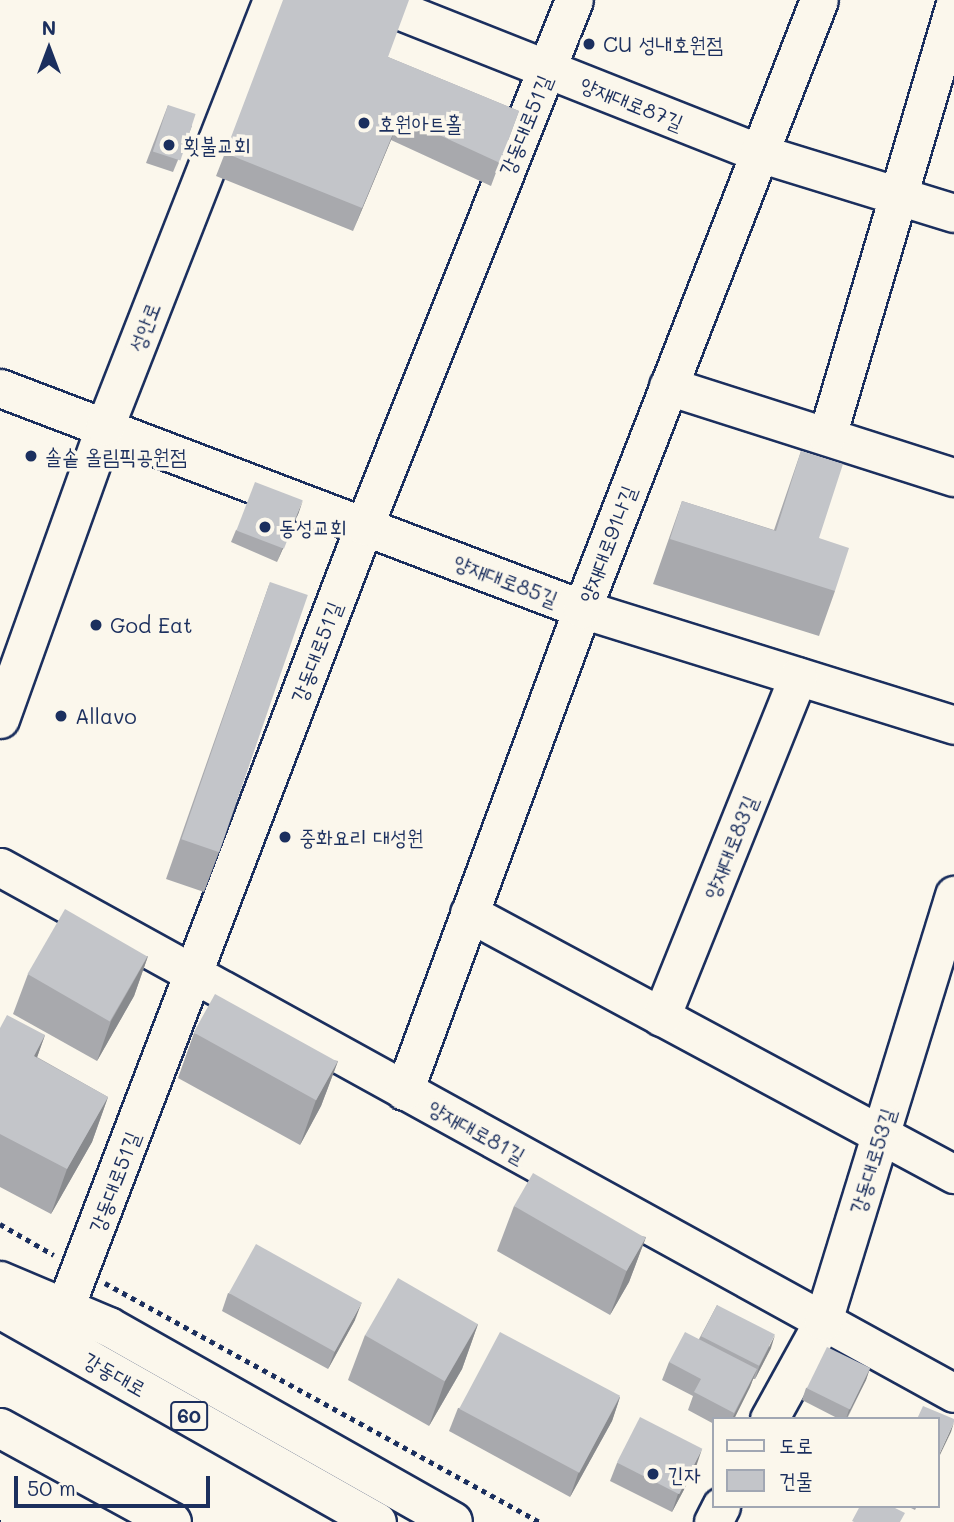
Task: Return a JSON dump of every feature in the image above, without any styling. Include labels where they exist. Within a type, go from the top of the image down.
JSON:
[{"type":"main road","points":[[0,1281],[109,1326],[453,1522]]},
{"type":"main road","name":"강동대로","points":[[0,1309],[377,1522]]},
{"type":"main road","points":[[0,1429],[172,1522]]},
{"type":"street","name":"성안로","points":[[0,719],[12,650],[105,426],[272,0]]},
{"type":"street","name":"양재대로87길","points":[[373,0],[759,153],[954,213]]},
{"type":"street","name":"강동대로51길","points":[[65,1307],[364,526],[574,0]]},
{"type":"street","name":"양재대로91나길","points":[[404,1091],[582,609],[819,0]]},
{"type":"street","points":[[827,436],[895,195],[954,7]]},
{"type":"street","points":[[668,386],[954,477]]},
{"type":"street","name":"양재대로85길","points":[[0,388],[582,609],[954,725]]},
{"type":"street","name":"양재대로83길","points":[[661,1017],[798,677]]},
{"type":"street","name":"양재대로81길","points":[[0,867],[954,1393]]},
{"type":"street","name":"강동대로53길","points":[[770,1417],[823,1321],[954,895]]},
{"type":"street","points":[[470,913],[954,1174]]},
{"type":"path","points":[[0,1224],[540,1522]]},
{"type":"building","name":"호원아트홀","points":[[283,0],[409,0],[388,57],[519,111],[500,163],[400,117],[362,208],[225,153]]},
{"type":"building","name":"횟불교회","points":[[168,105],[196,114],[180,161],[153,152]]},
{"type":"building","points":[[801,451],[843,464],[819,538],[849,548],[835,591],[670,539],[682,501],[776,531]]},
{"type":"building","name":"동성교회","points":[[255,482],[303,500],[284,549],[236,531]]},
{"type":"building","points":[[270,582],[308,595],[219,852],[181,839]]},
{"type":"building","points":[[65,909],[147,956],[110,1021],[28,974]]},
{"type":"building","points":[[215,994],[337,1062],[316,1100],[194,1032]]},
{"type":"building","points":[[7,1015],[45,1035],[34,1056],[108,1097],[67,1169],[0,1134],[0,1028]]},
{"type":"building","points":[[533,1173],[646,1238],[627,1271],[514,1206]]},
{"type":"building","points":[[256,1244],[362,1303],[335,1352],[229,1293]]},
{"type":"building","points":[[398,1278],[478,1324],[445,1381],[365,1335]]},
{"type":"building","points":[[717,1305],[775,1335],[759,1366],[701,1336]]},
{"type":"building","points":[[500,1332],[620,1396],[579,1473],[459,1409]]},
{"type":"building","points":[[685,1332],[757,1369],[734,1413],[694,1392],[701,1379],[669,1362]]},
{"type":"building","points":[[827,1347],[870,1368],[850,1409],[807,1388]]},
{"type":"building","points":[[923,1406],[954,1419],[940,1453],[940,1417],[918,1417]]},
{"type":"building","name":"긴자","points":[[640,1417],[702,1449],[679,1494],[617,1462]]},
{"type":"building","points":[[859,1508],[895,1508],[905,1513],[900,1522],[852,1521]]},
{"type":"place","name":"CU 성내호원점","points":[[589,44]]},
{"type":"place","name":"호원아트홀","points":[[364,123]]},
{"type":"place","name":"횟불교회","points":[[169,145]]},
{"type":"place","name":"솔솥 올림픽공원점","points":[[31,456]]},
{"type":"place","name":"동성교회","points":[[265,527]]},
{"type":"place","name":"God Eat","points":[[96,625]]},
{"type":"place","name":"Allavo","points":[[61,716]]},
{"type":"place","name":"중화요리 대성원","points":[[285,837]]},
{"type":"place","name":"긴자","points":[[653,1474]]}]
